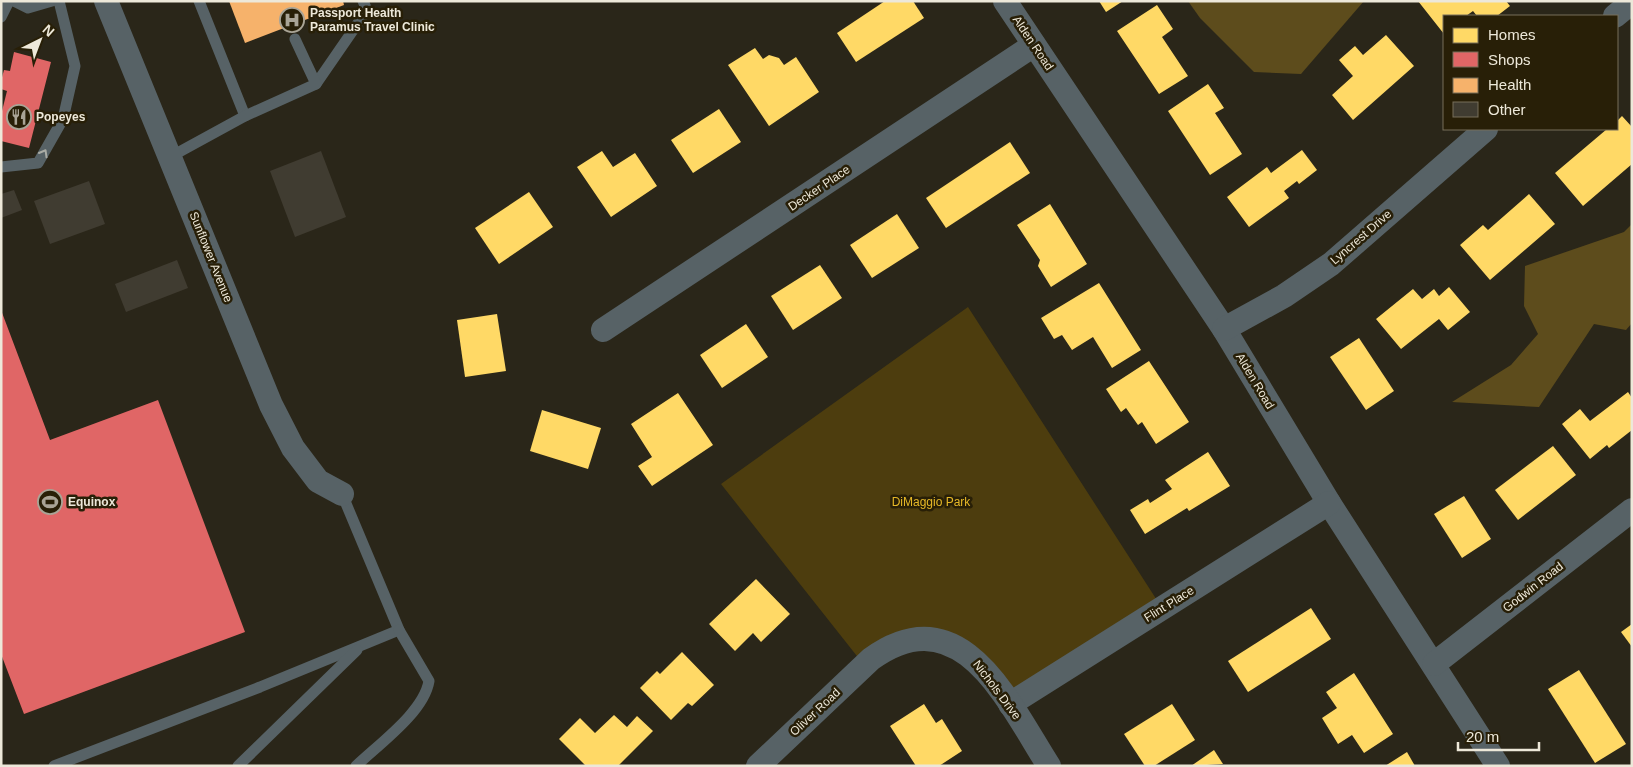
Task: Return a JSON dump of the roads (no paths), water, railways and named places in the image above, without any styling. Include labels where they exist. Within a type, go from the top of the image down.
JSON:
[{"type":"street","name":"Sunflower Avenue","points":[[106,1],[271,405],[293,448],[318,481],[342,494]]},
{"type":"street","name":"Alden Road","points":[[1005,1],[1224,329],[1329,503],[1498,766]]},
{"type":"street","points":[[1616,15],[1632,2]]},
{"type":"street","name":"Decker Place","points":[[603,330],[1034,45]]},
{"type":"street","name":"Lyncrest Drive","points":[[1224,329],[1284,296],[1331,264],[1485,130]]},
{"type":"street","name":"Flint Place","points":[[1010,704],[1329,503]]},
{"type":"street","name":"Godwin Road","points":[[1434,664],[1632,510]]},
{"type":"street","name":"Nichols Drive","points":[[871,659],[888,647],[910,639],[936,639],[958,647],[977,661],[1010,704],[1049,766]]},
{"type":"street","name":"Oliver Road","points":[[758,766],[871,659]]},
{"type":"lane","points":[[1,17],[8,1]]},
{"type":"lane","points":[[14,1],[28,8],[52,1]]},
{"type":"lane","points":[[1,167],[38,163],[63,119],[74,66],[59,1]]},
{"type":"lane","points":[[199,1],[245,116]]},
{"type":"lane","points":[[170,157],[245,116],[316,84],[367,10],[363,1]]},
{"type":"lane","points":[[295,39],[316,84]]},
{"type":"lane","points":[[342,494],[399,630],[429,681],[427,691],[419,706],[356,766]]},
{"type":"lane","points":[[54,766],[260,687],[399,630]]},
{"type":"lane","points":[[238,766],[362,645]]},
{"type":"place","name":"Passport Health Paramus Travel Clinic","points":[[292,20]]},
{"type":"place","name":"Popeyes","points":[[19,117]]},
{"type":"place","name":"Equinox","points":[[50,502]]},
{"type":"park label","name":"DiMaggio Park","points":[[931,502]]}]
